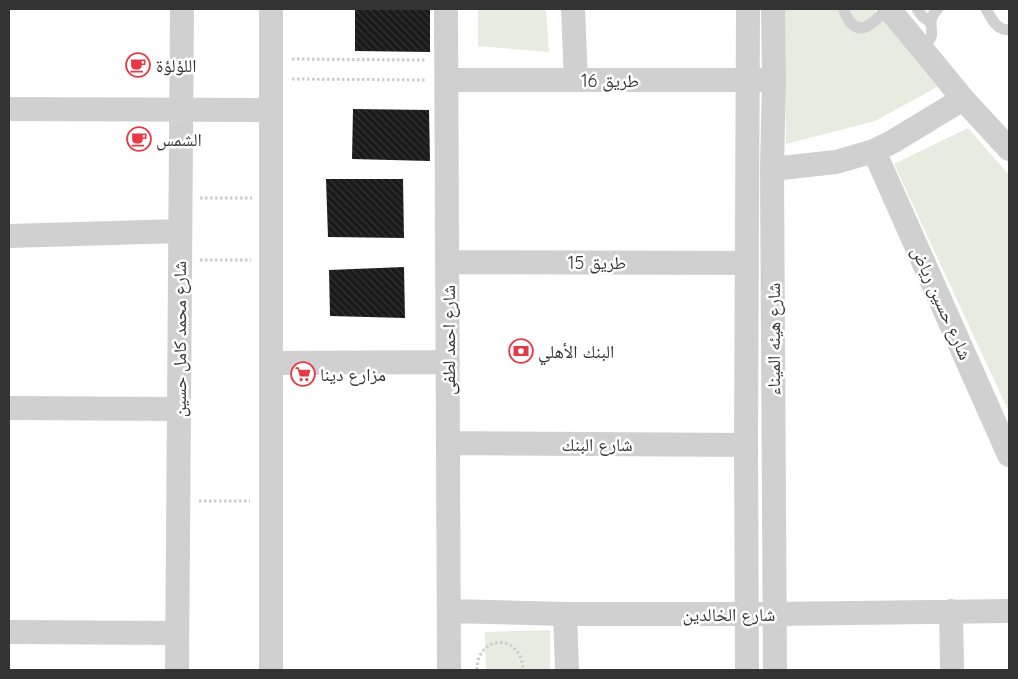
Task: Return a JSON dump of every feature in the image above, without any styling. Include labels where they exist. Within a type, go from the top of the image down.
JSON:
[{"type":"street","name":"شارع محمد كامل حسين","points":[[176,670],[182,9]]},
{"type":"street","points":[[270,670],[271,9]]},
{"type":"street","name":"شارع احمد لطفى","points":[[446,9],[449,670]]},
{"type":"street","points":[[573,9],[576,80]]},
{"type":"street","name":"شارع هيئه الميناء","points":[[747,670],[748,9]]},
{"type":"street","name":"شارع هيئه الميناء","points":[[773,9],[775,670]]},
{"type":"street","points":[[888,9],[963,99],[1009,149]]},
{"type":"street","name":"طريق 16","points":[[447,70],[576,80],[774,80]]},
{"type":"street","points":[[772,169],[836,162],[874,151],[963,99]]},
{"type":"street","points":[[9,109],[271,110]]},
{"type":"street","name":"شارع حسين رياض","points":[[874,151],[1009,455]]},
{"type":"street","points":[[9,236],[180,232]]},
{"type":"street","name":"طريق 15","points":[[447,262],[747,263]]},
{"type":"street","points":[[271,363],[448,362]]},
{"type":"street","points":[[9,408],[178,409]]},
{"type":"street","name":"شارع البنك","points":[[448,443],[746,445]]},
{"type":"street","name":"شارع الخالدين","points":[[449,611],[566,614],[775,614],[1009,610]]},
{"type":"street","points":[[951,611],[952,670]]},
{"type":"street","points":[[566,614],[567,670]]},
{"type":"street","points":[[9,632],[177,633]]},
{"type":"lane","points":[[844,9],[846,18],[859,29],[866,28],[888,9]]},
{"type":"lane","points":[[917,9],[930,22]]},
{"type":"lane","points":[[919,46],[930,40],[930,22],[938,9]]},
{"type":"lane","points":[[986,9],[996,25],[1003,30],[1009,30]]},
{"type":"path","points":[[271,69],[447,70]]},
{"type":"path","points":[[271,69],[447,70]]},
{"type":"path","points":[[180,198],[271,198]]},
{"type":"path","points":[[179,259],[271,260]]},
{"type":"path","points":[[178,501],[271,500]]},
{"type":"path","points":[[477,670],[481,652],[486,647],[500,643],[508,644],[514,648],[522,661],[523,670]]},
{"type":"shaded area","points":[[478,9],[546,9],[549,52],[478,46]]},
{"type":"shaded area","points":[[785,9],[874,9],[937,87],[875,121],[786,144]]},
{"type":"shaded area","points":[[968,128],[1009,175],[1009,412],[894,164]]},
{"type":"shaded area","points":[[550,630],[550,670],[486,670],[485,632]]},
{"type":"building","points":[[355,9],[430,9],[430,52],[355,51]]},
{"type":"building","points":[[353,109],[429,110],[430,161],[352,159]]},
{"type":"building","points":[[326,179],[403,179],[404,238],[328,237]]},
{"type":"building","points":[[404,267],[405,318],[330,316],[329,270]]},
{"type":"place","name":"اللؤلؤة","points":[[138,65]]},
{"type":"place","name":"الشمس","points":[[139,139]]},
{"type":"place","name":"البنك الأهلي","points":[[521,351]]},
{"type":"place","name":"مزارع دينا","points":[[303,374]]}]
